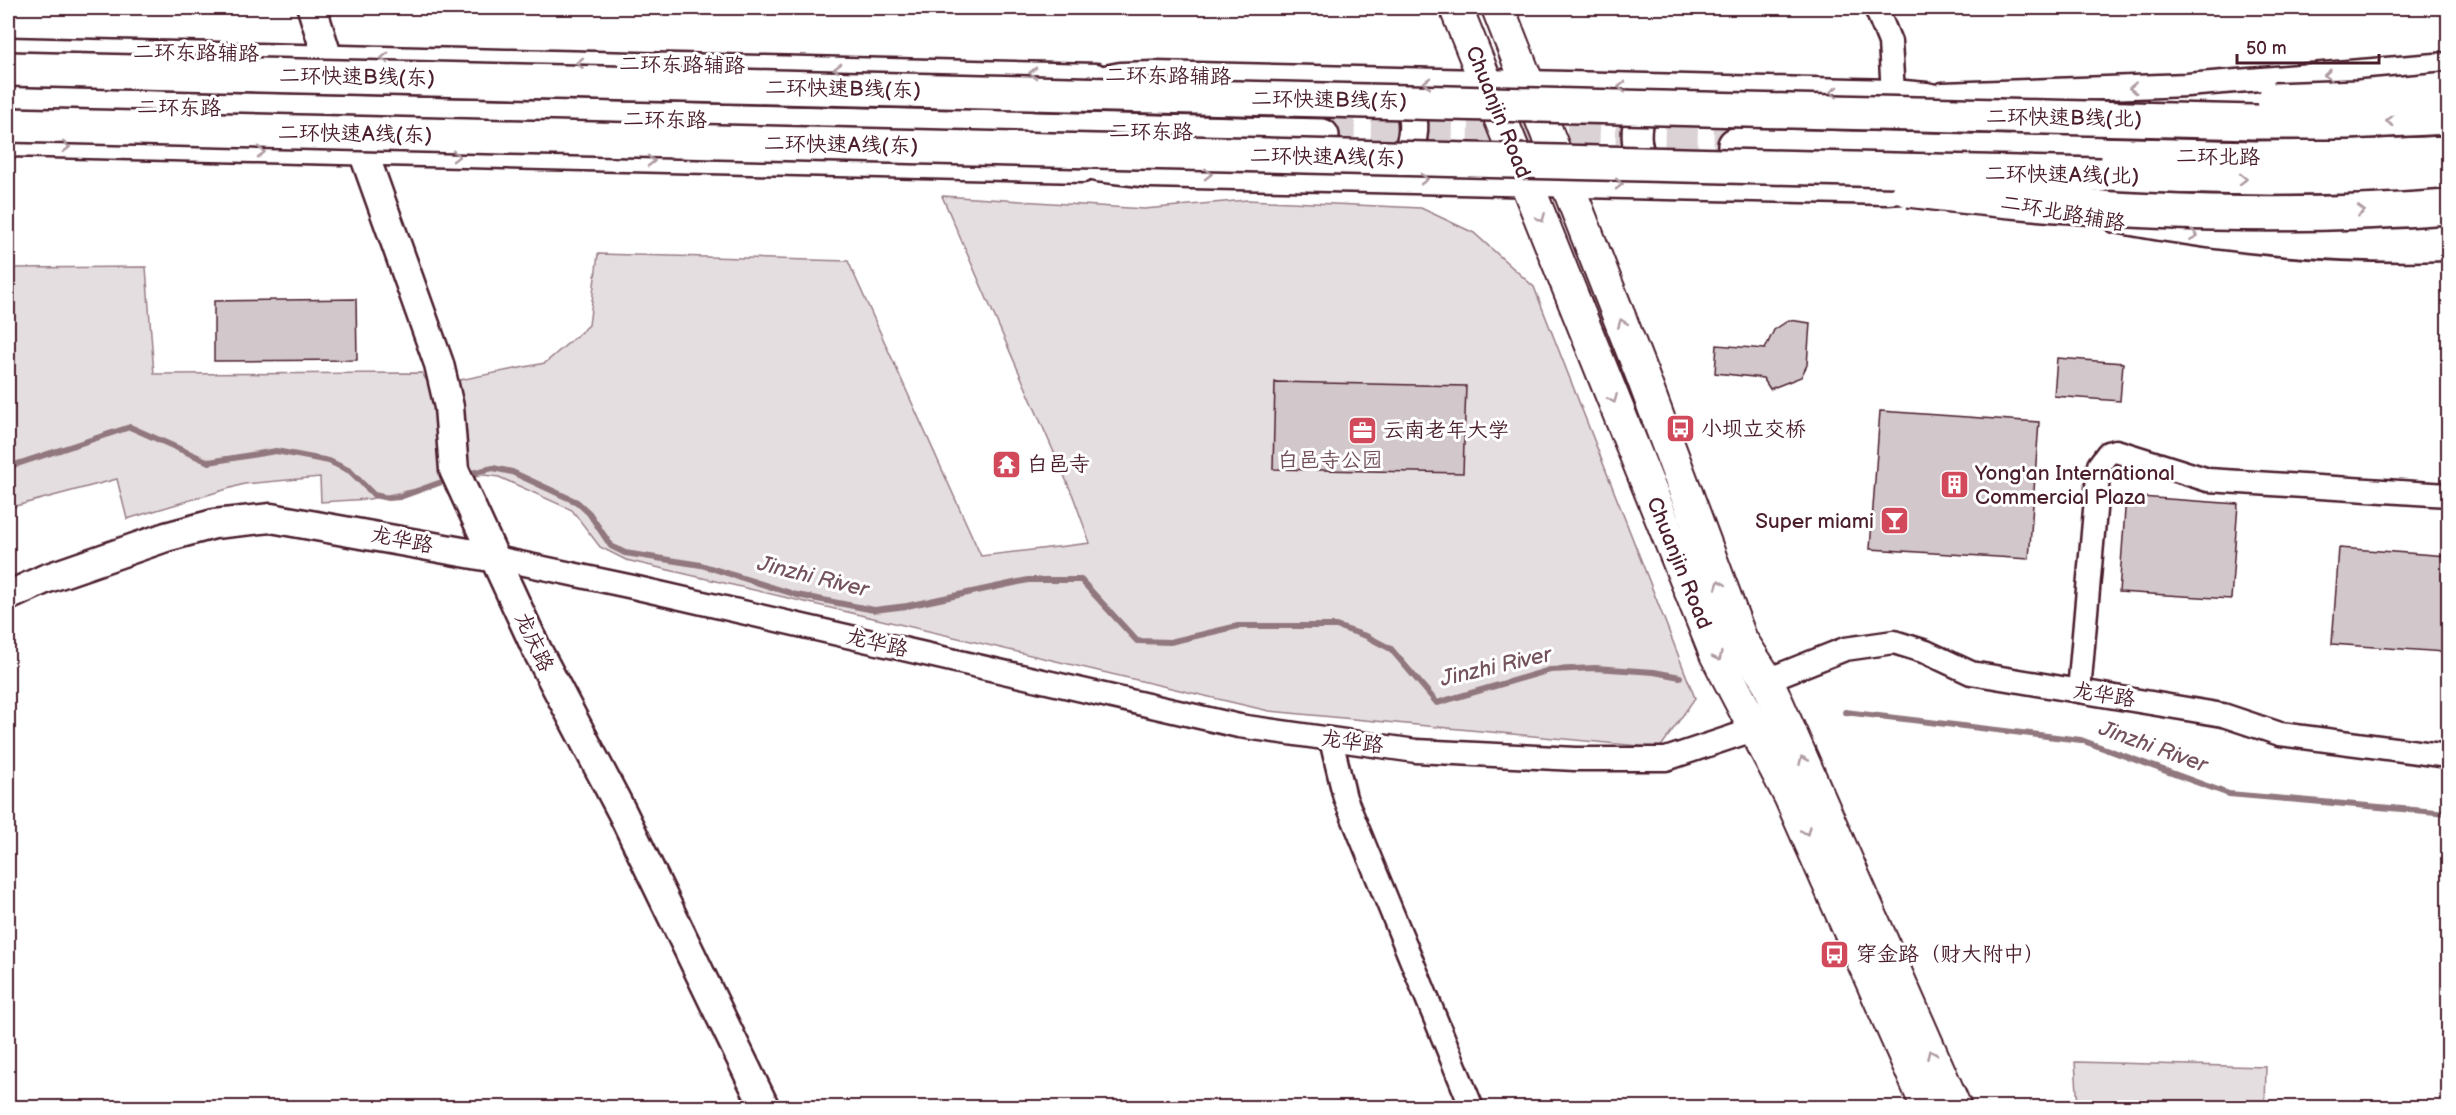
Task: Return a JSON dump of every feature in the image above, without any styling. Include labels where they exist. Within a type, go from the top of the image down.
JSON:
[{"type":"main road","name":"Chuanjin Road","points":[[1456,8],[1716,654],[1790,796],[1932,1107]]},
{"type":"main road","name":"Chuanjin Road","points":[[1498,8],[1741,640],[1767,680],[1932,1107]]},
{"type":"main road","name":"二环快速B线(东)","points":[[8,69],[1680,99]]},
{"type":"main road","points":[[1899,104],[2331,99],[2448,89]]},
{"type":"main road","name":"二环东路","points":[[8,90],[1322,129]]},
{"type":"main road","name":"二环快速B线(北)","points":[[1680,99],[1899,104],[2255,122],[2380,121],[2448,117]]},
{"type":"main road","name":"二环东路","points":[[8,104],[962,120]]},
{"type":"main road","name":"二环快速A线(东)","points":[[8,126],[1675,175]]},
{"type":"main road","name":"二环北路","points":[[1735,138],[2087,147],[2302,158],[2448,153]]},
{"type":"main road","name":"二环北路","points":[[2087,147],[2302,144],[2448,138]]},
{"type":"main road","name":"二环快速A线(北)","points":[[1675,175],[2348,179],[2448,174]]},
{"type":"main road","points":[[1675,175],[2100,208],[2307,231],[2373,234],[2448,233]]},
{"type":"main road","points":[[2100,208],[2302,212],[2448,207]]},
{"type":"street","points":[[312,8],[327,57]]},
{"type":"street","points":[[1876,8],[1890,42],[1899,104]]},
{"type":"street","name":"二环东路辅路","points":[[8,49],[1528,85],[1680,99]]},
{"type":"street","points":[[1899,104],[1990,93],[2158,87],[2448,64]]},
{"type":"street","points":[[962,120],[1092,82],[1154,76]]},
{"type":"street","points":[[1367,178],[1388,174],[1402,162],[1411,145],[1413,126],[1410,107],[1399,92],[1382,83],[1371,81]]},
{"type":"street","points":[[1675,175],[1659,180],[1646,168],[1639,150],[1636,131],[1641,113],[1651,98],[1669,90],[1680,99]]},
{"type":"street","points":[[1899,104],[1956,103],[2087,147]]},
{"type":"street","points":[[962,120],[1082,164],[1150,172]]},
{"type":"street","points":[[8,146],[1566,183],[1675,175]]},
{"type":"street","points":[[1887,190],[1955,184],[2059,158],[2087,147]]},
{"type":"street","name":"龙庆路","points":[[364,154],[440,364],[449,407],[459,480],[537,650],[622,812],[765,1107]]},
{"type":"street","name":"二环北路辅路","points":[[1675,175],[1940,194],[2255,243],[2337,250],[2448,249]]},
{"type":"street","points":[[2079,691],[2099,465],[2108,453],[2116,451],[2208,480],[2448,495]]},
{"type":"street","name":"龙华路","points":[[8,596],[45,579],[166,537],[214,524],[271,518],[496,558],[633,586],[1239,726],[1330,740],[1416,751],[1575,759],[1666,759],[1756,729]]},
{"type":"street","name":"龙华路","points":[[1767,680],[1845,650],[1894,642],[1926,652],[1971,673],[2223,715],[2280,734],[2448,756]]},
{"type":"street","points":[[1330,740],[1345,798],[1472,1107]]},
{"type":"green space","name":"白邑寺公园","points":[[942,196],[1144,209],[1247,200],[1421,208],[1474,233],[1534,287],[1695,698],[1660,748],[1269,711],[626,560],[600,547],[572,510],[499,477],[484,475],[369,499],[321,502],[320,477],[244,484],[127,519],[117,479],[8,508],[8,268],[146,267],[154,374],[422,373],[430,386],[545,363],[589,325],[598,254],[848,261],[981,556],[1090,543],[1073,496]]},
{"type":"green space","points":[[2075,1062],[2266,1067],[2265,1107],[2078,1107]]},
{"type":"building","points":[[356,299],[357,360],[214,361],[214,301]]},
{"type":"building","points":[[1789,320],[1810,323],[1807,365],[1801,377],[1770,389],[1763,378],[1715,373],[1717,345],[1765,349],[1774,330]]},
{"type":"building","points":[[2057,358],[2123,363],[2120,401],[2054,396]]},
{"type":"building","name":"云南老年大学","points":[[1275,382],[1466,386],[1463,473],[1273,469]]},
{"type":"building","name":"Yong'an International Commercial Plaza","points":[[1880,411],[2039,422],[2029,559],[1870,549]]},
{"type":"building","points":[[2126,496],[2238,504],[2231,599],[2119,592]]},
{"type":"building","points":[[2339,548],[2448,556],[2444,652],[2332,644]]},
{"type":"waterway","name":"Jinzhi River","points":[[8,467],[130,427],[209,462],[276,451],[329,461],[350,471],[374,495],[388,498],[400,497],[450,479]]},
{"type":"waterway","name":"Jinzhi River","points":[[463,475],[493,468],[512,472],[577,502],[589,513],[611,546],[625,553],[701,565],[797,595],[874,610],[907,606],[1028,580],[1081,580],[1137,641],[1170,642],[1238,626],[1336,626],[1366,636],[1391,649],[1437,703],[1550,670],[1595,668],[1654,672],[1680,677]]},
{"type":"waterway","name":"Jinzhi River","points":[[1845,712],[2081,740],[2229,794],[2448,813]]},
{"type":"tunnel","points":[[1322,121],[1736,131]]},
{"type":"place","name":"小坝立交桥","points":[[1680,429]]},
{"type":"place","name":"云南老年大学","points":[[1362,430]]},
{"type":"place","name":"白邑寺","points":[[1006,464]]},
{"type":"place","name":"Yong'an International Commercial Plaza","points":[[1954,485]]},
{"type":"place","name":"Super miami","points":[[1895,521]]},
{"type":"place","name":"穿金路（财大附中）","points":[[1835,954]]}]
